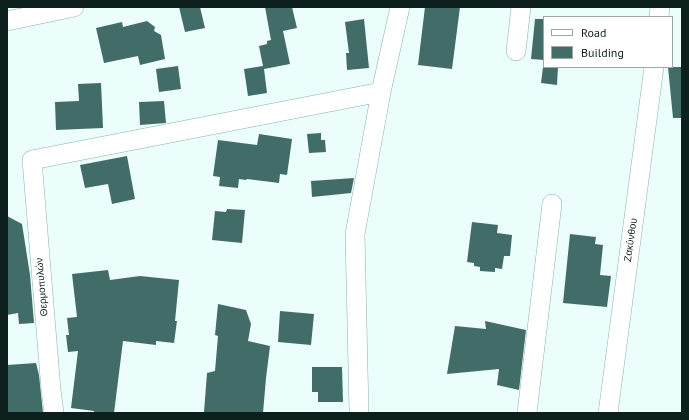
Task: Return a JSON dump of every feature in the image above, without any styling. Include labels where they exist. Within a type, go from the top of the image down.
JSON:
[{"type":"street","points":[[7,21],[74,7]]},
{"type":"street","points":[[359,413],[355,234],[381,92],[400,7]]},
{"type":"street","points":[[516,51],[521,7]]},
{"type":"street","name":"Ζακύνθου","points":[[608,413],[654,68]]},
{"type":"street","name":"Θερμοπυλών","points":[[54,413],[32,160],[381,92]]},
{"type":"street","points":[[527,413],[552,204]]},
{"type":"building","points":[[179,7],[200,7],[205,28],[185,32]]},
{"type":"building","points":[[265,7],[292,7],[297,28],[283,31],[290,64],[264,69],[267,93],[248,96],[244,69],[263,66],[259,46],[267,44],[267,41],[271,40]]},
{"type":"building","points":[[425,7],[460,7],[452,69],[418,65]]},
{"type":"building","points":[[364,19],[369,68],[347,70],[346,53],[349,53],[345,22]]},
{"type":"building","points":[[535,19],[543,19],[543,60],[531,59]]},
{"type":"building","points":[[147,21],[155,27],[154,31],[161,35],[165,59],[140,65],[138,56],[104,63],[96,28],[122,22],[123,27]]},
{"type":"building","points":[[178,66],[181,89],[159,92],[156,69]]},
{"type":"building","points":[[543,67],[558,68],[557,85],[541,83]]},
{"type":"building","points":[[682,67],[682,118],[673,118],[668,68]]},
{"type":"building","points":[[101,83],[103,128],[56,130],[55,102],[79,101],[78,84]]},
{"type":"building","points":[[164,101],[166,123],[140,125],[139,102]]},
{"type":"building","points":[[321,133],[321,140],[325,140],[326,152],[309,153],[307,134]]},
{"type":"building","points":[[259,134],[292,139],[287,175],[280,174],[279,183],[239,179],[238,188],[219,186],[220,177],[213,176],[218,140],[257,145]]},
{"type":"building","points":[[127,156],[135,199],[112,204],[108,184],[85,188],[80,165]]},
{"type":"building","points":[[354,178],[351,193],[312,197],[311,181]]},
{"type":"building","points":[[227,209],[245,210],[242,243],[212,240],[215,211],[226,212]]},
{"type":"building","points":[[7,216],[22,224],[30,275],[34,323],[19,324],[18,313],[7,315]]},
{"type":"building","points":[[472,222],[498,225],[497,233],[512,235],[510,256],[504,256],[502,269],[495,268],[495,272],[480,271],[480,267],[474,266],[474,263],[467,262]]},
{"type":"building","points":[[570,234],[596,237],[595,244],[603,245],[600,275],[611,276],[607,307],[563,303]]},
{"type":"building","points":[[108,270],[110,280],[140,276],[179,280],[175,321],[177,321],[174,343],[156,341],[156,345],[123,341],[114,413],[94,413],[94,411],[71,408],[78,351],[68,352],[66,335],[69,335],[67,318],[77,317],[72,274]]},
{"type":"building","points":[[218,304],[246,310],[251,324],[248,341],[270,346],[263,413],[204,412],[207,373],[215,371],[218,336],[215,335]]},
{"type":"building","points":[[280,311],[314,314],[311,345],[278,342]]},
{"type":"building","points":[[485,321],[526,330],[519,390],[497,385],[499,369],[447,374],[455,326],[486,329]]},
{"type":"building","points":[[36,363],[39,375],[43,413],[7,413],[7,365]]},
{"type":"building","points":[[312,367],[342,367],[343,402],[318,402],[318,392],[312,392]]}]
